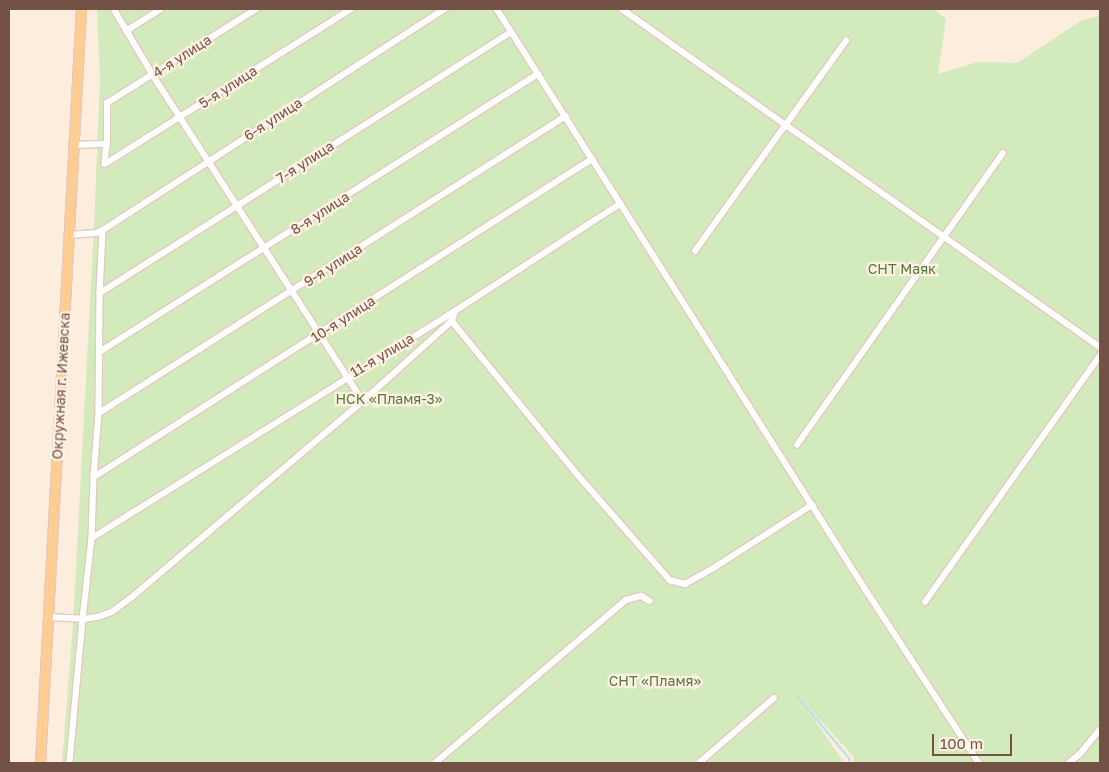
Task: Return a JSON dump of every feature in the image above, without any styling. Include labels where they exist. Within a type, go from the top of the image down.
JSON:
[{"type":"main road","name":"Окружная г. Ижевска","points":[[40,763],[81,9]]},
{"type":"street","points":[[114,9],[153,75],[210,160],[364,400]]},
{"type":"street","points":[[126,31],[161,9]]},
{"type":"street","name":"4-я улица","points":[[107,144],[107,103],[256,9]]},
{"type":"street","name":"5-я улица","points":[[107,144],[105,164],[181,118],[351,9]]},
{"type":"street","name":"6-я улица","points":[[103,230],[444,9]]},
{"type":"street","points":[[496,9],[979,763]]},
{"type":"street","points":[[622,9],[1100,347]]},
{"type":"street","name":"7-я улица","points":[[100,293],[510,33]]},
{"type":"street","points":[[695,251],[784,124],[846,41]]},
{"type":"street","name":"8-я улица","points":[[101,350],[538,74]]},
{"type":"street","name":"9-я улица","points":[[100,413],[566,116]]},
{"type":"street","points":[[74,145],[107,144]]},
{"type":"street","points":[[797,445],[1003,153]]},
{"type":"street","name":"10-я улица","points":[[94,477],[592,159]]},
{"type":"street","name":"11-я улица","points":[[92,538],[348,376],[455,311],[620,204]]},
{"type":"street","points":[[69,235],[96,233],[103,230],[100,293],[100,413],[94,477],[92,538],[70,763]]},
{"type":"street","points":[[48,617],[83,619],[98,617],[112,612],[132,597],[364,400],[452,321],[455,311]]},
{"type":"street","points":[[452,321],[578,475],[670,580],[685,584],[712,569],[812,505]]},
{"type":"street","points":[[925,602],[1100,356]]},
{"type":"street","points":[[435,763],[626,600],[641,596],[650,601]]},
{"type":"street","points":[[699,763],[774,698]]},
{"type":"street","points":[[1070,762],[1080,754],[1100,730]]},
{"type":"green space","points":[[97,9],[934,9],[946,19],[938,74],[978,62],[1017,63],[1082,20],[1100,16],[1100,763],[855,763],[853,756],[799,697],[844,763],[62,763],[73,625],[94,228],[100,80]]},
{"type":"waterway","points":[[797,696],[849,758],[850,763]]},
{"type":"park label","name":"СНТ Маяк","points":[[902,269]]},
{"type":"park label","name":"НСК «Пламя-3»","points":[[389,399]]},
{"type":"park label","name":"СНТ «Пламя»","points":[[655,681]]}]
